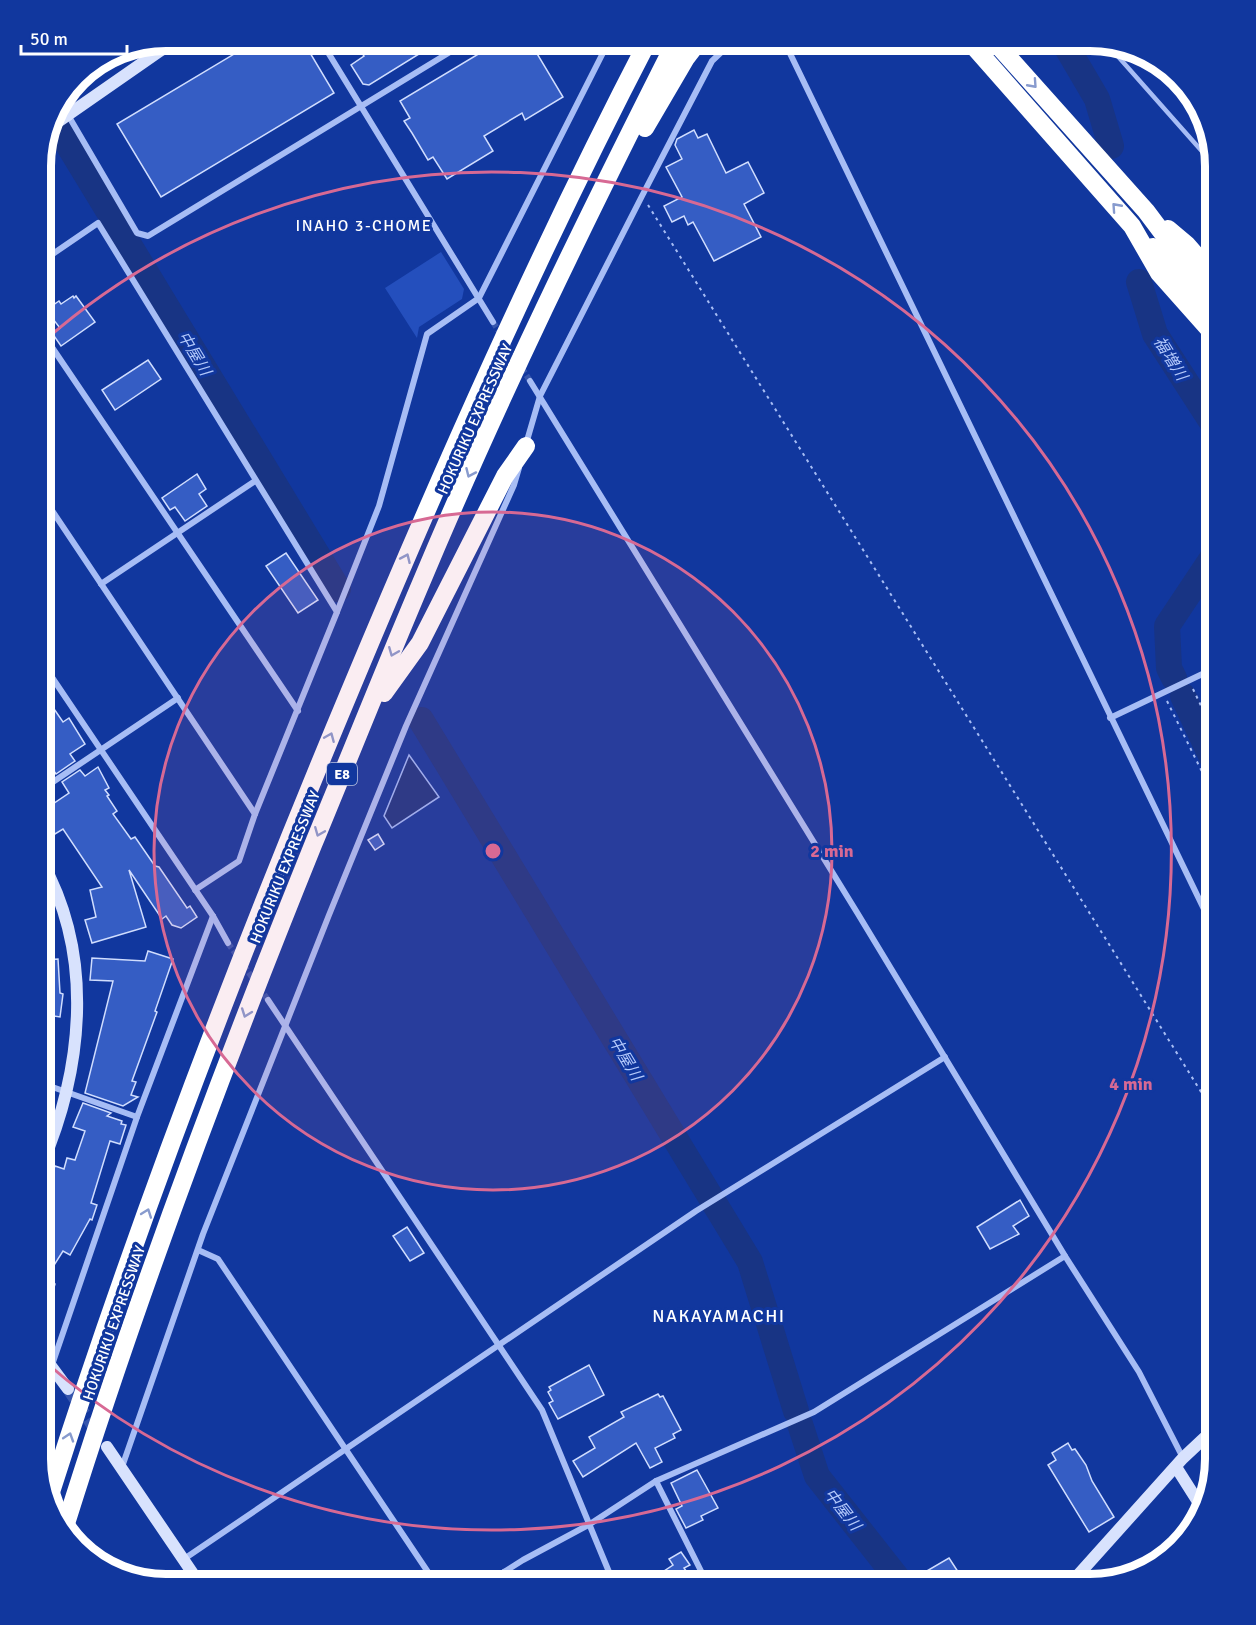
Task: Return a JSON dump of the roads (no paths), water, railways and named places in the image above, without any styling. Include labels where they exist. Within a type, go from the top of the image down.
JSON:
[{"type":"highway","name":"HOKURIKU EXPRESSWAY","points":[[54,1483],[116,1297],[174,1137],[311,783],[460,433],[544,251],[643,51]]},
{"type":"highway","name":"HOKURIKU EXPRESSWAY","points":[[68,1519],[136,1314],[194,1155],[260,978],[362,723],[483,443],[558,280],[671,51]]},
{"type":"highway","points":[[483,443],[515,388],[625,163],[693,51]]},
{"type":"highway","points":[[978,51],[1205,307]]},
{"type":"highway","points":[[1003,51],[1146,211],[1205,285]]},
{"type":"highway","points":[[1146,211],[1187,245],[1205,266]]},
{"type":"highway","points":[[1132,226],[1160,273],[1205,325]]},
{"type":"highway","points":[[362,723],[420,643],[504,476],[526,446]]},
{"type":"street","points":[[328,51],[493,321]]},
{"type":"street","points":[[64,117],[137,233],[148,236],[452,51]]},
{"type":"street","points":[[195,890],[239,861],[255,814],[379,506],[427,334],[479,298],[604,51]]},
{"type":"street","points":[[122,1468],[198,1250],[328,915],[406,726],[514,485],[540,396],[712,60],[722,51]]},
{"type":"street","points":[[789,51],[1205,912]]},
{"type":"street","points":[[61,119],[157,52]]},
{"type":"street","points":[[51,255],[98,223],[336,612]]},
{"type":"street","points":[[51,346],[298,711]]},
{"type":"street","points":[[530,381],[1065,1256],[1139,1372],[1197,1499]]},
{"type":"street","points":[[101,584],[255,481]]},
{"type":"street","points":[[51,509],[255,814]]},
{"type":"street","points":[[1110,718],[1205,673]]},
{"type":"street","points":[[51,676],[213,916],[228,943]]},
{"type":"street","points":[[51,783],[178,698]]},
{"type":"street","points":[[51,882],[68,928],[76,976],[77,1028],[75,1054],[66,1092],[51,1135]]},
{"type":"street","points":[[51,1349],[213,916]]},
{"type":"street","points":[[268,999],[542,1410],[610,1574]]},
{"type":"street","points":[[183,1560],[696,1211],[945,1058]]},
{"type":"street","points":[[51,1087],[137,1117]]},
{"type":"street","points":[[198,1250],[218,1259],[429,1574]]},
{"type":"street","points":[[501,1574],[590,1524],[656,1481],[814,1412],[1065,1256]]},
{"type":"street","points":[[51,1369],[68,1389]]},
{"type":"street","points":[[1079,1574],[1180,1462],[1205,1438]]},
{"type":"street","points":[[107,1447],[193,1574]]},
{"type":"street","points":[[656,1481],[702,1574]]},
{"type":"lane","points":[[1116,54],[1204,154]]},
{"type":"waterway","name":"福増川","points":[[1069,51],[1097,99],[1111,146]]},
{"type":"waterway","name":"中屋川","points":[[58,127],[338,589]]},
{"type":"waterway","name":"福増川","points":[[1139,282],[1155,334],[1205,412]]},
{"type":"waterway","name":"福増川","points":[[1174,678],[1169,668],[1167,626],[1205,569]]},
{"type":"waterway","name":"福増川","points":[[1183,696],[1205,743]]},
{"type":"waterway","name":"中屋川","points":[[421,720],[750,1262],[796,1411]]},
{"type":"waterway","name":"中屋川","points":[[800,1424],[817,1476],[894,1574]]},
{"type":"tunnel","points":[[493,322],[530,381]]},
{"type":"tunnel","points":[[228,943],[268,1000]]},
{"type":"tunnel","points":[[68,1389],[98,1434]]},
{"type":"district","name":"INAHO 3-CHOME","points":[[364,225]]},
{"type":"district","name":"NAKAYAMACHI","points":[[719,1316]]}]
